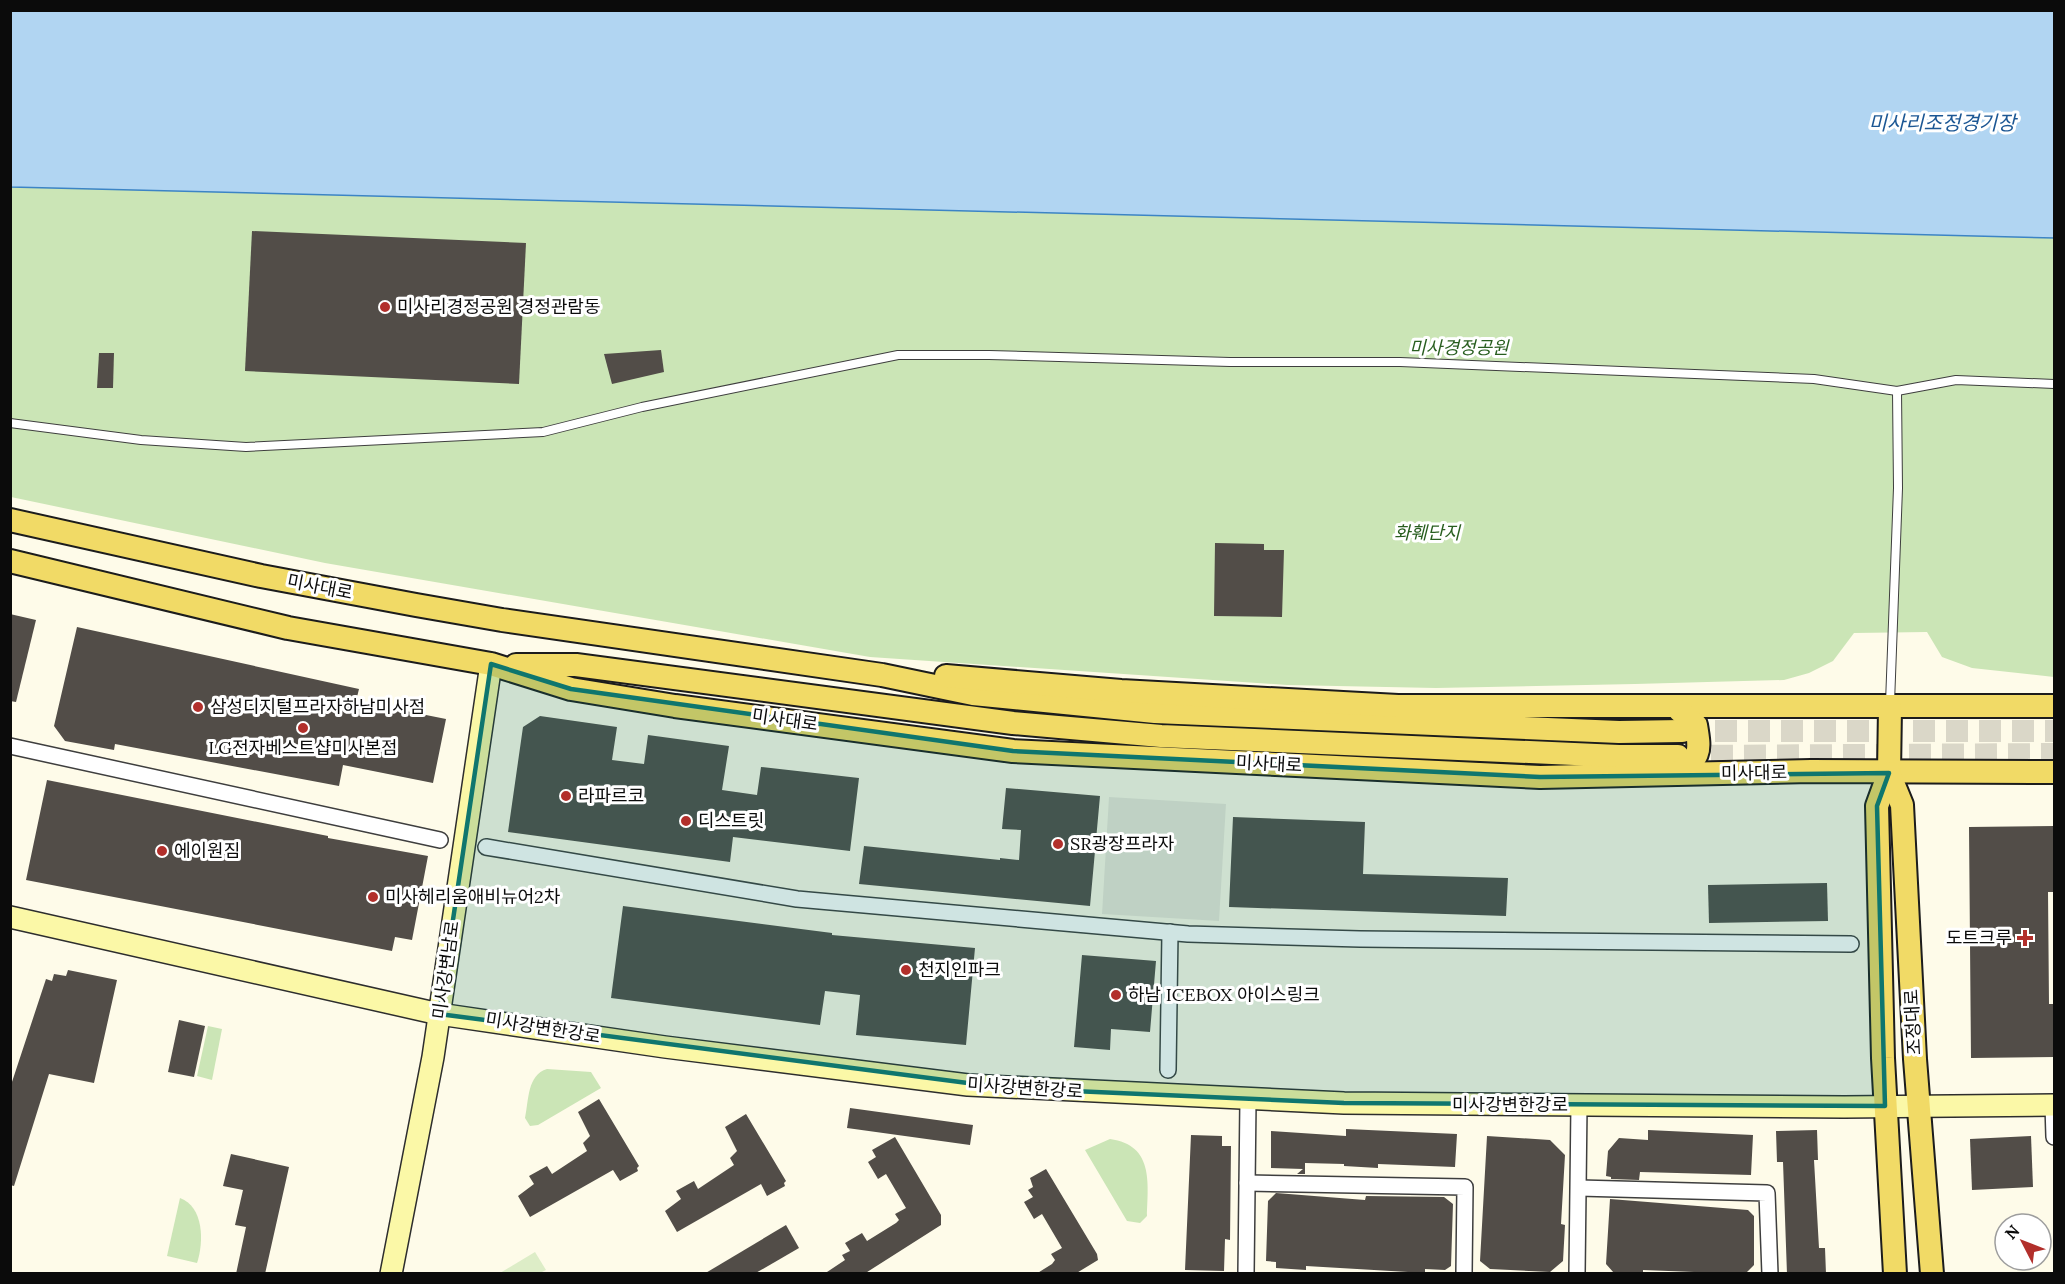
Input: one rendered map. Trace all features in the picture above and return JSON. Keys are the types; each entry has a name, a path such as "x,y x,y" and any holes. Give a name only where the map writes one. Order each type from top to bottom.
{"main road":[{"name":"미사대로","path":"10,520 261,576 502,620 882,675 973,694 1155,712 1619,732 1682,730"},
{"name":"미사대로","path":"10,561 288,628 491,664 571,689 675,706 1013,751 1540,777 1677,765 1889,773 2055,772"},
{"name":"미사대로","path":"882,675 937,675 1121,691 1398,706 1665,705 1890,708 2055,706"},
{"path":"1665,705 1686,714 1696,725 1700,749 1695,761 1677,765"},
{"name":"조정대로","path":"1890,708 1889,773 1877,806 1885,1106 1895,1274"},
{"name":"조정대로","path":"1889,773 1902,806 1918,1106 1932,1274"}],"street":[{"name":"미사강변남로","path":"391,1274 439,1014 491,664"},
{"path":"10,746 440,840"},
{"path":"486,847 797,899 1170,932 1360,939 1851,944"},
{"name":"미사강변한강로","path":"10,917 439,1014 665,1047 968,1085 1248,1100 1579,1105 2054,1105"},
{"path":"1168,1070 1170,932"},
{"path":"1246,1274 1248,1100"},
{"path":"1577,1274 1579,1105"},
{"path":"2054,1105 2055,1137"},
{"path":"1247,1183 1465,1187 1464,1274"},
{"path":"1579,1188 1767,1193 1770,1274"}],"lane":[{"path":"10,423 141,440 246,447 543,432 642,407 898,355 989,355 1230,362 1400,362 1814,379 1897,391 1956,381 2055,384"},
{"path":"1890,708 1898,488 1897,391"}],"highlighted area":[{"path":"491,664 571,689 1013,751 1540,777 1889,773 1877,806 1885,1106 1344,1103 1006,1088 439,1014"}],"green space":[{"name":"미사경정공원","path":"11,11 2054,11 2054,677 1972,668 1942,657 1927,632 1854,633 1833,661 1809,673 1784,680 1635,684 1436,688 1287,685 870,657 325,563 11,497"},
{"path":"208,1026 222,1029 212,1080 197,1076"},
{"path":"547,1069 591,1072 601,1088 538,1125 530,1126 525,1118 532,1082 540,1072"},
{"path":"1110,1139 1134,1149 1141,1157 1145,1167 1148,1191 1147,1216 1140,1223 1127,1221 1085,1150"},
{"path":"180,1198 194,1209 198,1217 201,1245 197,1263 167,1256"},
{"path":"535,1252 546,1270 540,1273 500,1273"}],"shaded area":[{"path":"1109,797 1226,804 1219,921 1102,914"}],"water":[{"name":"미사리조정경기장","path":"11,10 2054,11 2054,238 11,187"}],"building":[{"name":"미사리경정공원 경정관람동","path":"252,231 526,243 519,384 245,371"},
{"path":"661,350 664,372 612,384 604,354"},
{"path":"99,353 114,353 113,388 97,388"},
{"path":"1215,543 1264,544 1264,550 1284,550 1282,617 1214,616"},
{"path":"10,614 36,620 16,702 10,701"},
{"path":"77,627 359,689 356,701 446,719 433,783 343,765 339,786 115,744 114,750 65,741 54,726"},
{"path":"540,716 617,727 612,760 644,764 648,735 729,746 722,790 757,795 761,767 859,778 850,851 733,837 730,862 508,832 523,727"},
{"path":"47,780 328,836 328,838 428,856 412,940 395,937 392,951 26,880"},
{"name":"SR광장프라자","path":"1006,788 1100,796 1090,906 859,884 864,846 1019,860 1021,830 1002,829"},
{"path":"1233,817 1365,822 1363,874 1508,878 1506,916 1229,907"},
{"path":"2055,826 2055,892 2048,892 2049,1004 2055,1004 2055,1057 1971,1058 1969,827"},
{"path":"1827,883 1828,921 1709,923 1708,885"},
{"path":"623,906 832,933 832,935 975,948 966,1045 856,1035 860,995 825,991 820,1025 611,998"},
{"name":"하남 ICEBOX 아이스링크","path":"1082,955 1156,961 1150,1032 1111,1029 1110,1050 1074,1047"},
{"path":"68,970 117,980 94,1083 49,1074 14,1186 10,1185 10,1088 46,979 52,981 54,974 66,976"},
{"path":"179,1020 205,1026 194,1077 168,1072"},
{"path":"599,1099 639,1166 638,1171 620,1181 613,1170 530,1217 518,1196 534,1184 529,1176 547,1166 552,1174 587,1151 583,1143 590,1136 578,1112"},
{"path":"850,1108 973,1125 970,1145 847,1128"},
{"path":"746,1114 786,1181 785,1186 767,1196 761,1184 677,1232 665,1211 681,1199 676,1191 694,1181 698,1189 734,1165 730,1158 737,1151 725,1127"},
{"path":"1346,1129 1457,1134 1455,1167 1378,1164 1378,1168 1305,1163 1305,1174 1297,1174 1303,1169 1271,1168 1271,1131 1346,1136"},
{"path":"1648,1130 1753,1135 1751,1175 1640,1172 1639,1180 1611,1179 1606,1176 1608,1151 1619,1138 1648,1140"},
{"path":"1817,1130 1818,1160 1814,1160 1819,1248 1825,1248 1826,1274 1787,1274 1783,1162 1777,1162 1776,1131"},
{"path":"1191,1135 1222,1136 1222,1146 1231,1146 1230,1240 1225,1239 1224,1271 1185,1270"},
{"path":"1487,1136 1550,1140 1565,1155 1561,1224 1565,1225 1563,1261 1550,1272 1490,1269 1480,1261"},
{"path":"2031,1136 2033,1187 1972,1190 1970,1139"},
{"path":"895,1137 941,1215 941,1225 864,1274 824,1274 845,1260 842,1255 850,1251 845,1243 862,1233 867,1241 896,1223 899,1220 895,1214 906,1208 886,1174 878,1179 868,1162 876,1157 872,1150"},
{"path":"231,1154 289,1167 265,1274 236,1274 246,1227 235,1225 243,1190 223,1186"},
{"path":"1046,1169 1097,1254 1098,1260 1075,1274 1036,1274 1052,1264 1055,1260 1051,1254 1062,1248 1042,1214 1034,1219 1024,1202 1033,1197 1028,1190 1033,1187 1030,1178"},
{"path":"1276,1193 1365,1200 1366,1196 1444,1197 1453,1204 1451,1266 1445,1270 1425,1269 1425,1273 1306,1266 1306,1270 1276,1268 1276,1262 1266,1261 1268,1201"},
{"path":"1610,1199 1748,1210 1754,1216 1754,1265 1745,1274 1643,1270 1643,1274 1614,1273 1606,1264"},
{"path":"786,1225 799,1248 754,1274 704,1274"}],"tunnel":[{"path":"1682,731 2054,731"},
{"path":"1678,756 2054,754"}],"place":[{"name":"미사리경정공원 경정관람동","path":"385,307"},
{"name":"삼성디지털프라자하남미사점","path":"198,707"},
{"name":"LG전자베스트샵미사본점","path":"303,728"},
{"name":"라파르코","path":"566,796"},
{"name":"디스트릿","path":"686,821"},
{"name":"SR광장프라자","path":"1058,844"},
{"name":"에이원짐","path":"162,851"},
{"name":"미사헤리움애비뉴어2차","path":"373,897"},
{"name":"도트크루","path":"2025,938"},
{"name":"천지인파크","path":"906,970"},
{"name":"하남 ICEBOX 아이스링크","path":"1116,995"}],"park label":[{"name":"화훼단지","path":"1427,533"}]}
